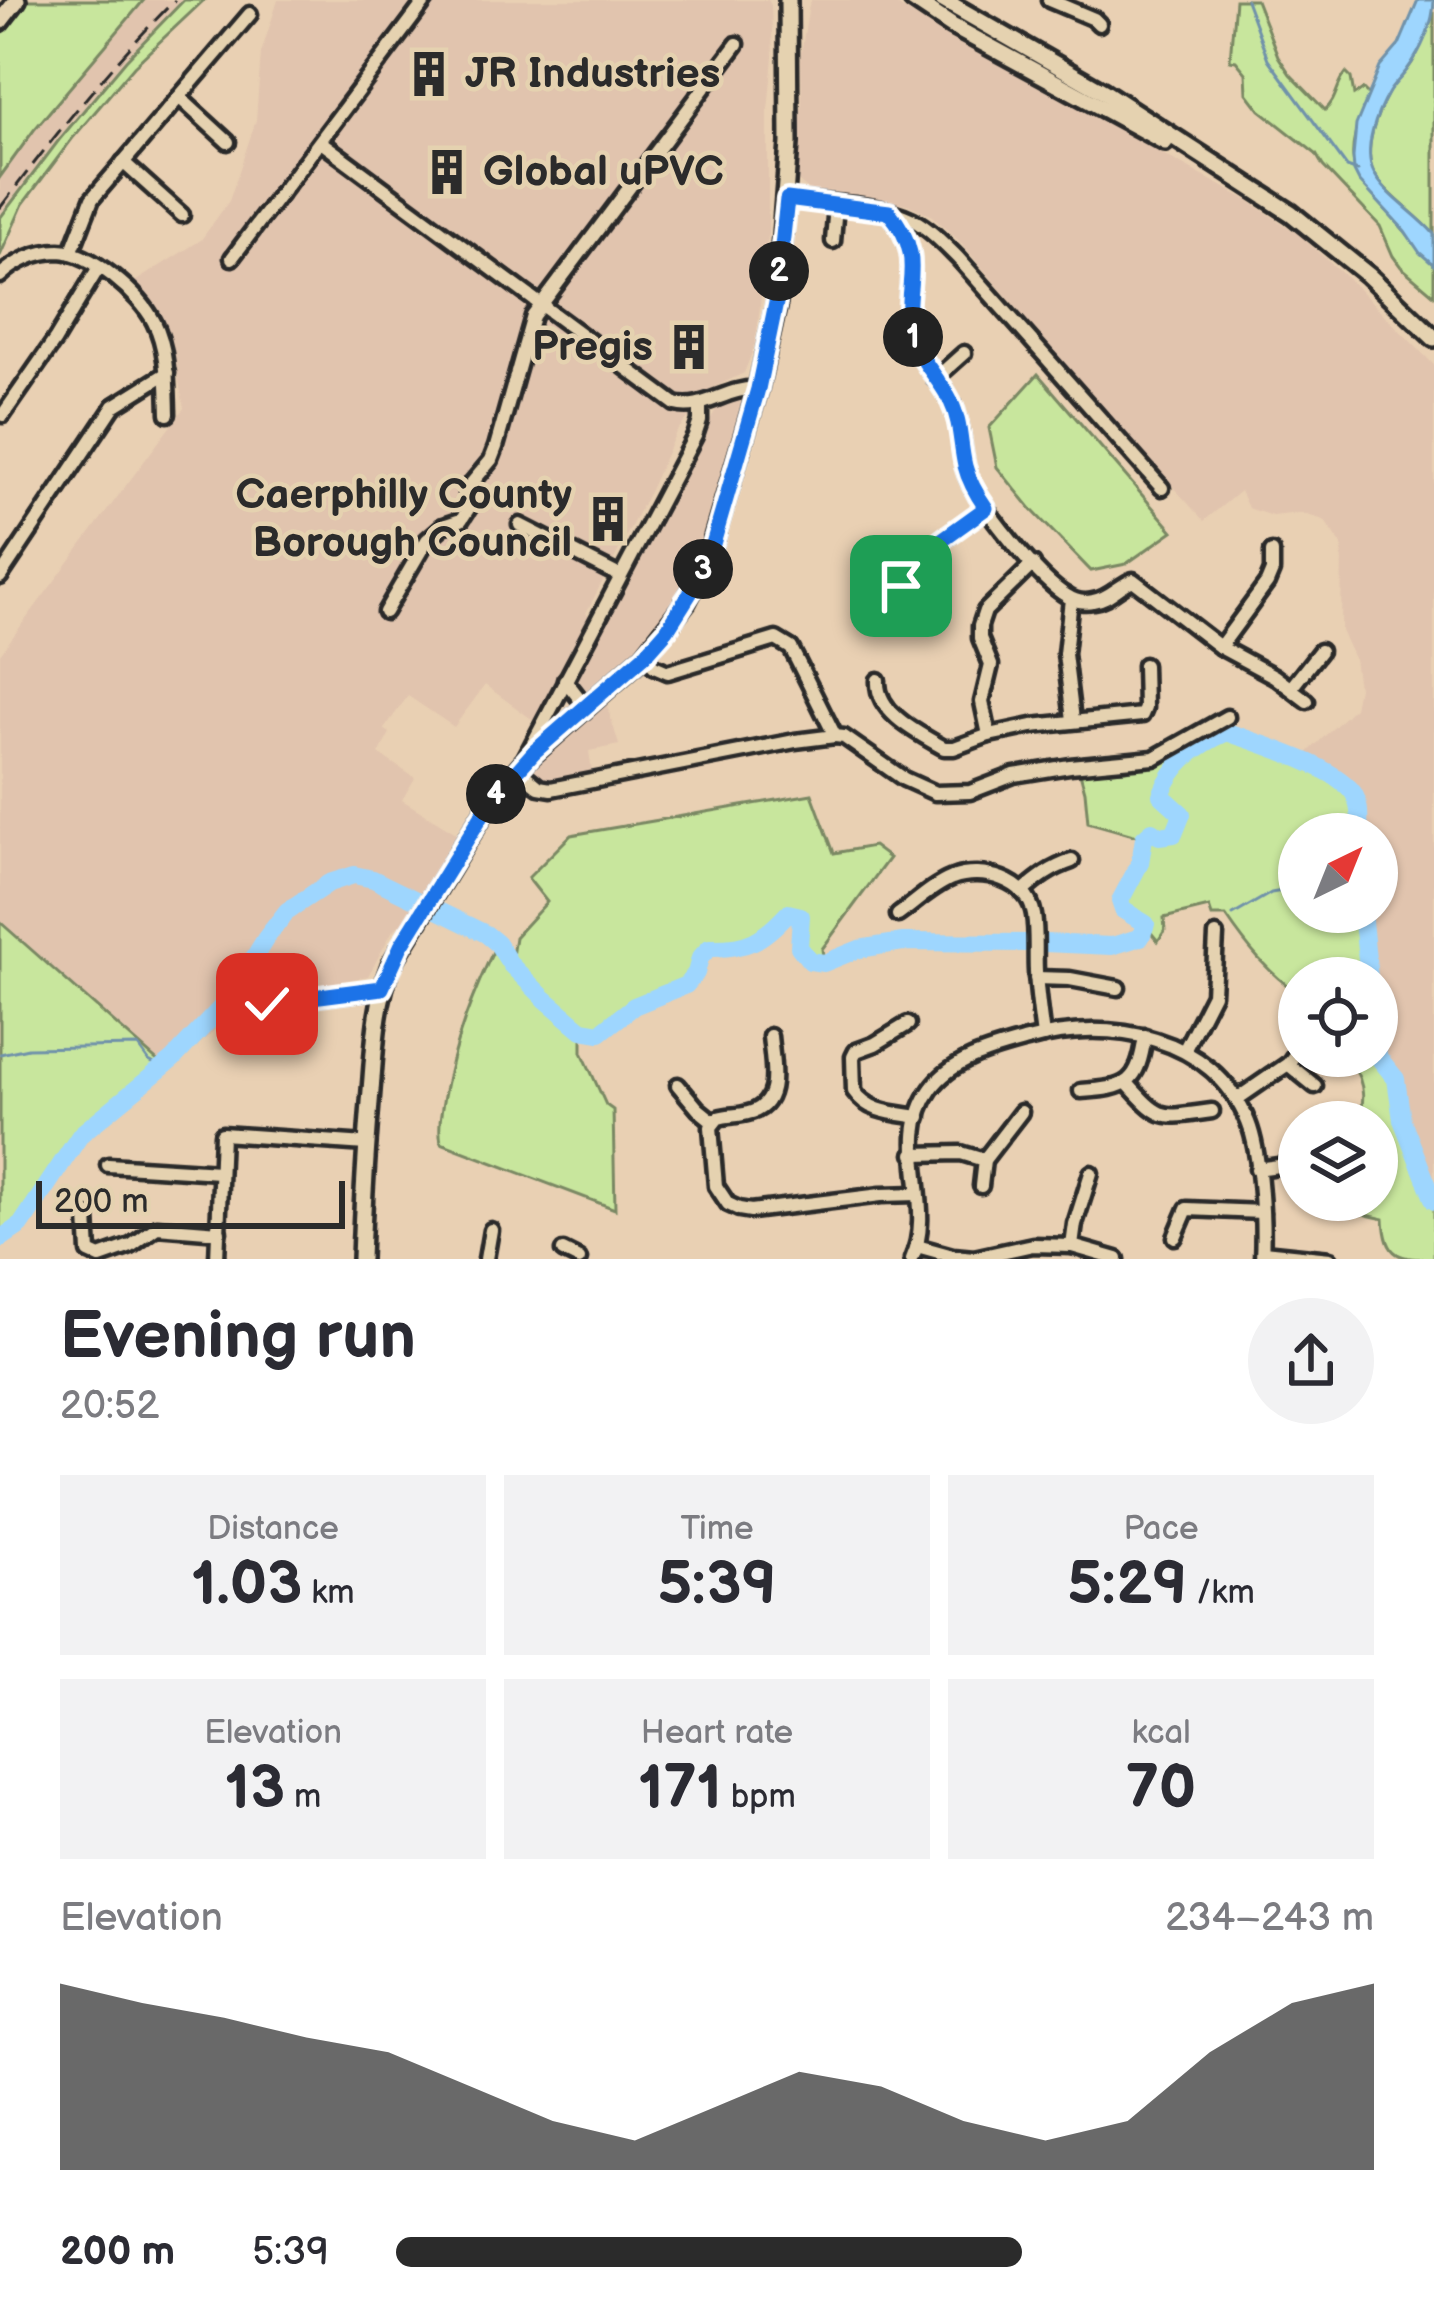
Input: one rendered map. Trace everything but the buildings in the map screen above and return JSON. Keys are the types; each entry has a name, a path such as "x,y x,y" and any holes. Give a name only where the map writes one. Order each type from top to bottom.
{"main road":[{"path":"0,22 17,0"},
{"path":"361,1259 366,1144 382,988 391,965 471,831 520,766 644,656 686,602 707,561 758,389 776,303 787,199 788,0"},
{"path":"790,19 799,0"},
{"path":"913,0 952,26 1226,173"},
{"path":"944,0 1092,85 1319,234 1434,338"}],"street":[{"path":"232,258 426,0"},
{"path":"1049,0 1099,24"},
{"path":"71,253 92,199 250,14"},
{"path":"385,612 427,540 443,526 461,520 472,503 466,490 490,460 528,329 737,44"},
{"path":"179,98 228,142"},
{"path":"321,142 675,404 687,407 745,388 758,389"},
{"path":"123,162 182,215"},
{"path":"787,199 889,212 931,232 1162,488"},
{"path":"833,241 836,205"},
{"path":"889,212 907,237 913,336 924,362 950,398 967,472 986,508 1033,564 1071,599 1090,602 1133,580 1220,647 1307,701"},
{"path":"0,276 14,264 44,253 71,253 122,284 155,325 166,373 168,414"},
{"path":"3,415 99,268"},
{"path":"935,379 964,353"},
{"path":"0,578 114,406 166,373"},
{"path":"700,404 695,436 520,766 539,787 835,736 935,793 970,792 1014,776 1154,758 1227,717"},
{"path":"907,599 901,586 904,567 986,508"},
{"path":"520,525 620,576"},
{"path":"1220,647 1267,583 1272,552"},
{"path":"989,735 982,702 991,665 980,626 985,610 1033,564"},
{"path":"1071,599 1065,654 1073,720"},
{"path":"644,656 668,672 776,639 791,648 835,736"},
{"path":"1291,688 1320,651"},
{"path":"878,680 883,706 944,748 954,748 989,735 1073,720 1142,715 1144,664"},
{"path":"566,680 586,707"},
{"path":"1022,892 1040,876 1072,861"},
{"path":"898,915 953,878 974,874 1009,881 1030,902 1035,917 1042,1036"},
{"path":"1184,1051 1213,994 1216,935"},
{"path":"1100,985 1104,969"},
{"path":"1036,978 1118,988"},
{"path":"289,1000 382,988"},
{"path":"908,1024 856,1052 854,1091 868,1106 919,1117"},
{"path":"1117,1259 1072,1246 1033,1245 974,1258 914,1253 921,1226 914,1129 929,1091 960,1064 1042,1036 1091,1030 1145,1036 1184,1051 1210,1068 1237,1099 1250,1126 1262,1211 1262,1256 1330,1259"},
{"path":"770,1036 774,1086 766,1103 751,1113 724,1115 710,1132 716,1186 728,1204 751,1211 918,1194"},
{"path":"1081,1091 1127,1083 1142,1060 1145,1036"},
{"path":"1237,1099 1278,1071"},
{"path":"1304,1077 1315,1086"},
{"path":"1127,1083 1158,1114 1211,1111"},
{"path":"678,1085 714,1122"},
{"path":"981,1186 984,1160 1021,1112"},
{"path":"217,1259 222,1134 366,1144"},
{"path":"913,1154 939,1152 984,1160"},
{"path":"107,1165 219,1172"},
{"path":"1257,1169 1278,1166"},
{"path":"1072,1246 1091,1173"},
{"path":"1174,1237 1186,1209 1262,1211"},
{"path":"87,1217 89,1252 100,1257 131,1246 157,1227 219,1232"},
{"path":"486,1259 491,1230"},
{"path":"562,1251 580,1259"}],"shaded area":[{"path":"144,0 204,0 134,66 0,236 0,177"},
{"path":"278,0 768,0 773,57 768,233 756,342 744,373 715,387 676,432 586,613 593,619 537,723 485,685 454,727 408,696 384,729 390,733 379,754 415,778 402,800 461,836 414,915 393,930 368,976 304,989 276,969 170,1071 0,921 0,654 184,408 170,335 157,308 133,283 201,240 229,201 256,120 261,53"},
{"path":"812,0 889,0 953,40 1249,201 1297,233 1434,365 1434,1201 1402,1120 1394,1077 1398,1077 1398,957 1367,957 1364,933 1398,933 1398,813 1360,813 1354,791 1332,771 1300,760 1354,708 1358,688 1354,658 1341,631 1342,545 1324,520 1300,513 1272,516 1248,508 1240,491 1204,521 932,216 907,204 811,192 798,181 795,153 802,106 801,54"},
{"path":"743,395 747,400 705,543 680,596 637,654 594,691 584,691 574,681 582,656 720,402"},
{"path":"605,699 619,745 589,751 592,772 550,781 538,776 535,767"}],"green space":[{"path":"24,0 144,0 0,177 0,30"},
{"path":"184,0 204,0 134,66 72,139 23,204 0,256 0,218 126,60"},
{"path":"1235,0 1256,0 1278,56 1325,110 1346,73 1354,95 1363,89 1369,95 1354,141 1356,170 1434,265 1434,295 1401,267 1380,226 1316,154 1260,110 1247,93 1246,73 1230,60"},
{"path":"1434,12 1434,234 1380,182 1370,154 1372,132 1384,101 1416,57"},
{"path":"1038,374 1173,531 1126,564 1091,571 997,467 989,428"},
{"path":"1227,732 1317,767 1347,786 1359,813 1278,813 1278,933 1364,933 1367,957 1278,957 1278,978 1226,916 1212,916 1209,907 1164,918 1165,930 1158,941 1138,917 1123,910 1120,901 1140,863 1144,838 1088,822 1080,773 1125,770"},
{"path":"812,794 834,853 873,846 889,858 822,949 824,963 810,961 799,947 800,917 788,913 753,941 709,948 686,985 634,1006 600,1033 582,1031 582,1052 606,1105 613,1110 615,1209 441,1143 448,1076 480,980 497,943 511,963 515,937 547,902 528,878 571,835"},
{"path":"0,922 163,1066 81,1134 21,1225 0,1239"},
{"path":"1358,1077 1396,1079 1402,1120 1434,1201 1434,1259 1403,1257 1388,1242 1384,1221 1398,1221 1398,1101 1362,1101"}],"water":[{"path":"1418,0 1434,0 1429,27 1422,46 1384,100 1372,131 1370,153 1380,182 1434,234 1434,265 1359,181 1353,157 1356,125 1380,67 1399,45"}],"waterway":[{"path":"1246,0 1268,59 1347,167 1358,171"},
{"path":"1044,943 1112,946 1141,937 1146,924 1123,910 1120,901 1140,863 1144,838 1152,831 1159,836 1174,834 1182,814 1161,795 1187,757 1227,732 1334,776 1355,796 1358,813"},
{"path":"0,1239 21,1225 81,1134 173,1059 228,1000 287,911 329,883 354,875 373,879 486,934 545,999 582,1030 600,1033 634,1006 686,985 709,948 753,941 788,913 801,916 799,947 810,961 824,963 859,949 903,942 1027,943"},
{"path":"1233,915 1278,892"},
{"path":"1364,933 1367,957"},
{"path":"0,1054 28,1048 138,1046 149,1061 162,1068"},
{"path":"1394,1077 1402,1120 1434,1201"}],"railway":[{"path":"0,208 84,101 175,0"}],"place":[{"name":"JR Industries","path":"429,74"},
{"name":"Global uPVC","path":"447,172"},
{"name":"Pregis","path":"689,347"},
{"name":"Caerphilly County Borough Council","path":"608,519"}],"route":[{"path":"267,1004 279,1010 289,1000 382,988 401,946 492,799 534,752 644,656 686,602 713,544 758,389 776,303 787,199 889,212 907,237 913,336 924,362 950,398 967,472 986,508 904,567 901,586"}]}
